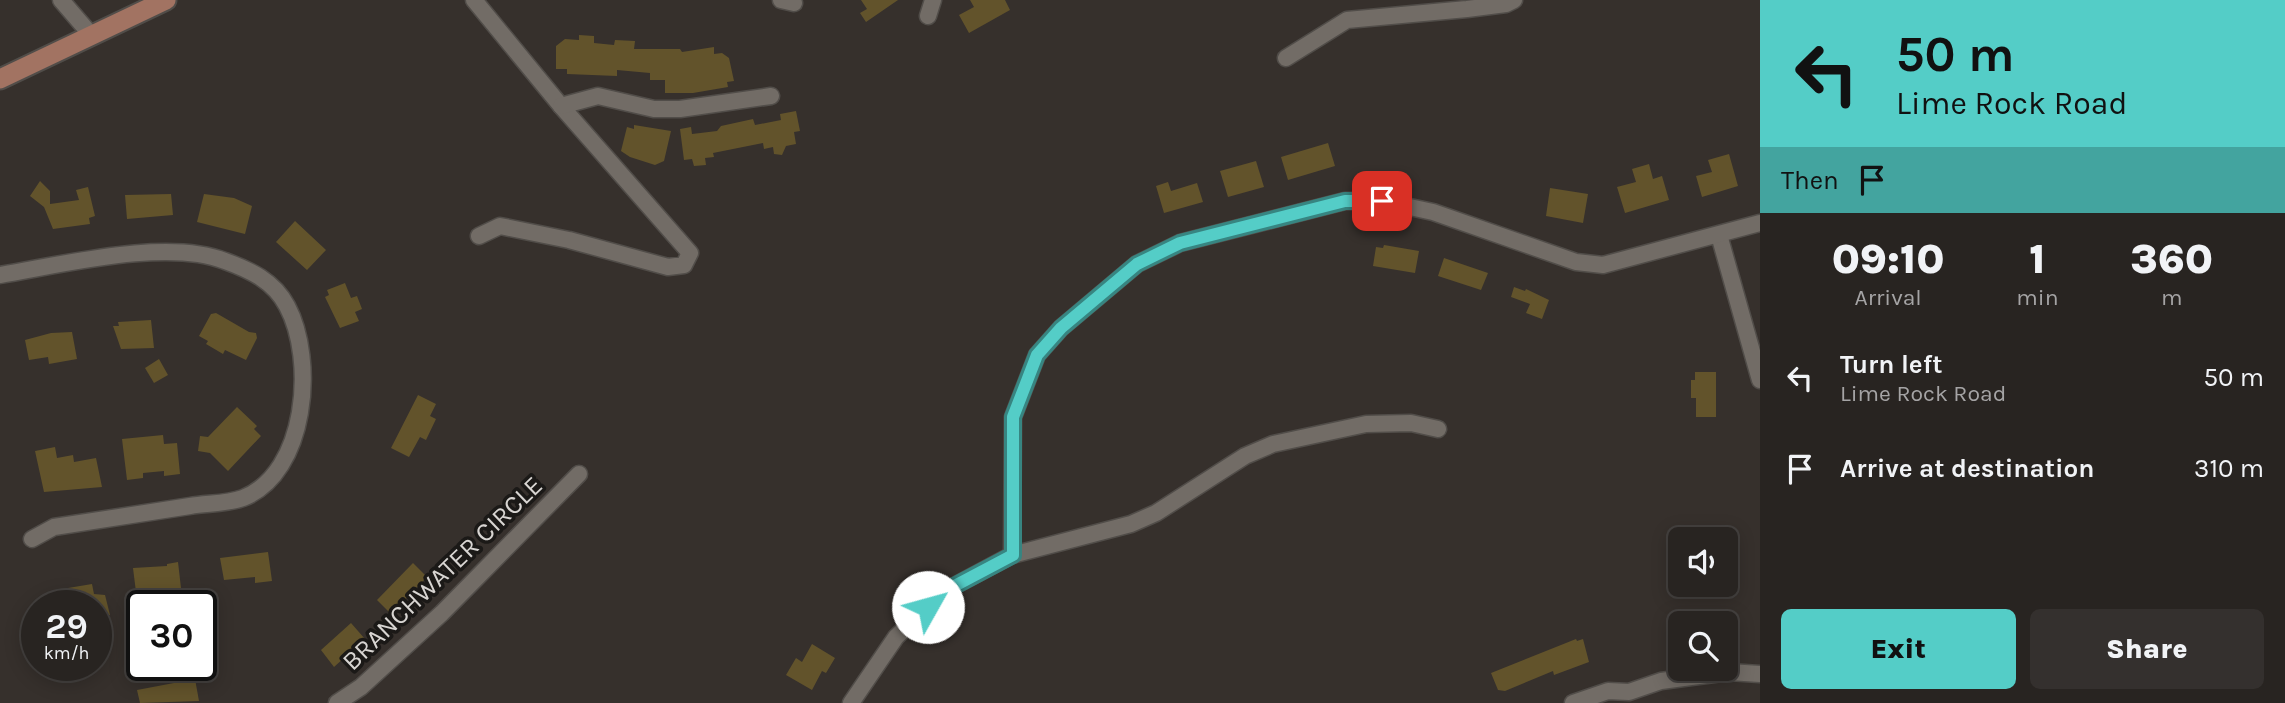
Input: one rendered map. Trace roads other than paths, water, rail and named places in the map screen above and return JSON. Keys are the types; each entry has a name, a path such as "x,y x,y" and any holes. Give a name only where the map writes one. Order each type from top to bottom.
{"main road":[{"path":"0,79 163,1"}],"street":[{"path":"61,0 92,36"},
{"path":"474,0 561,106 690,253 684,265 668,267 569,240 500,226 479,236"},
{"path":"928,16 933,0"},
{"path":"1286,58 1347,20 1467,9 1506,4 1514,0"},
{"path":"561,106 598,96 654,109 680,109 771,96"},
{"path":"1013,555 1013,417 1037,355 1061,328 1137,264 1180,243 1345,201 1382,201 1433,212 1576,262 1603,265 1760,223"},
{"path":"1719,235 1760,380"},
{"path":"0,275 118,256 186,252 222,259 258,275 273,286 287,306 296,328 303,377 295,439 283,465 270,482 242,498 54,527 32,539"},
{"path":"851,703 896,637 943,592 1013,555 1132,524 1156,513 1245,456 1273,444 1366,424 1411,423 1438,429"},
{"name":"BRANCHWATER CIRCLE","path":"337,703 361,687 442,613 579,474"},
{"path":"1573,703 1608,691 1629,692 1661,681 1729,672 1760,674"}]}
